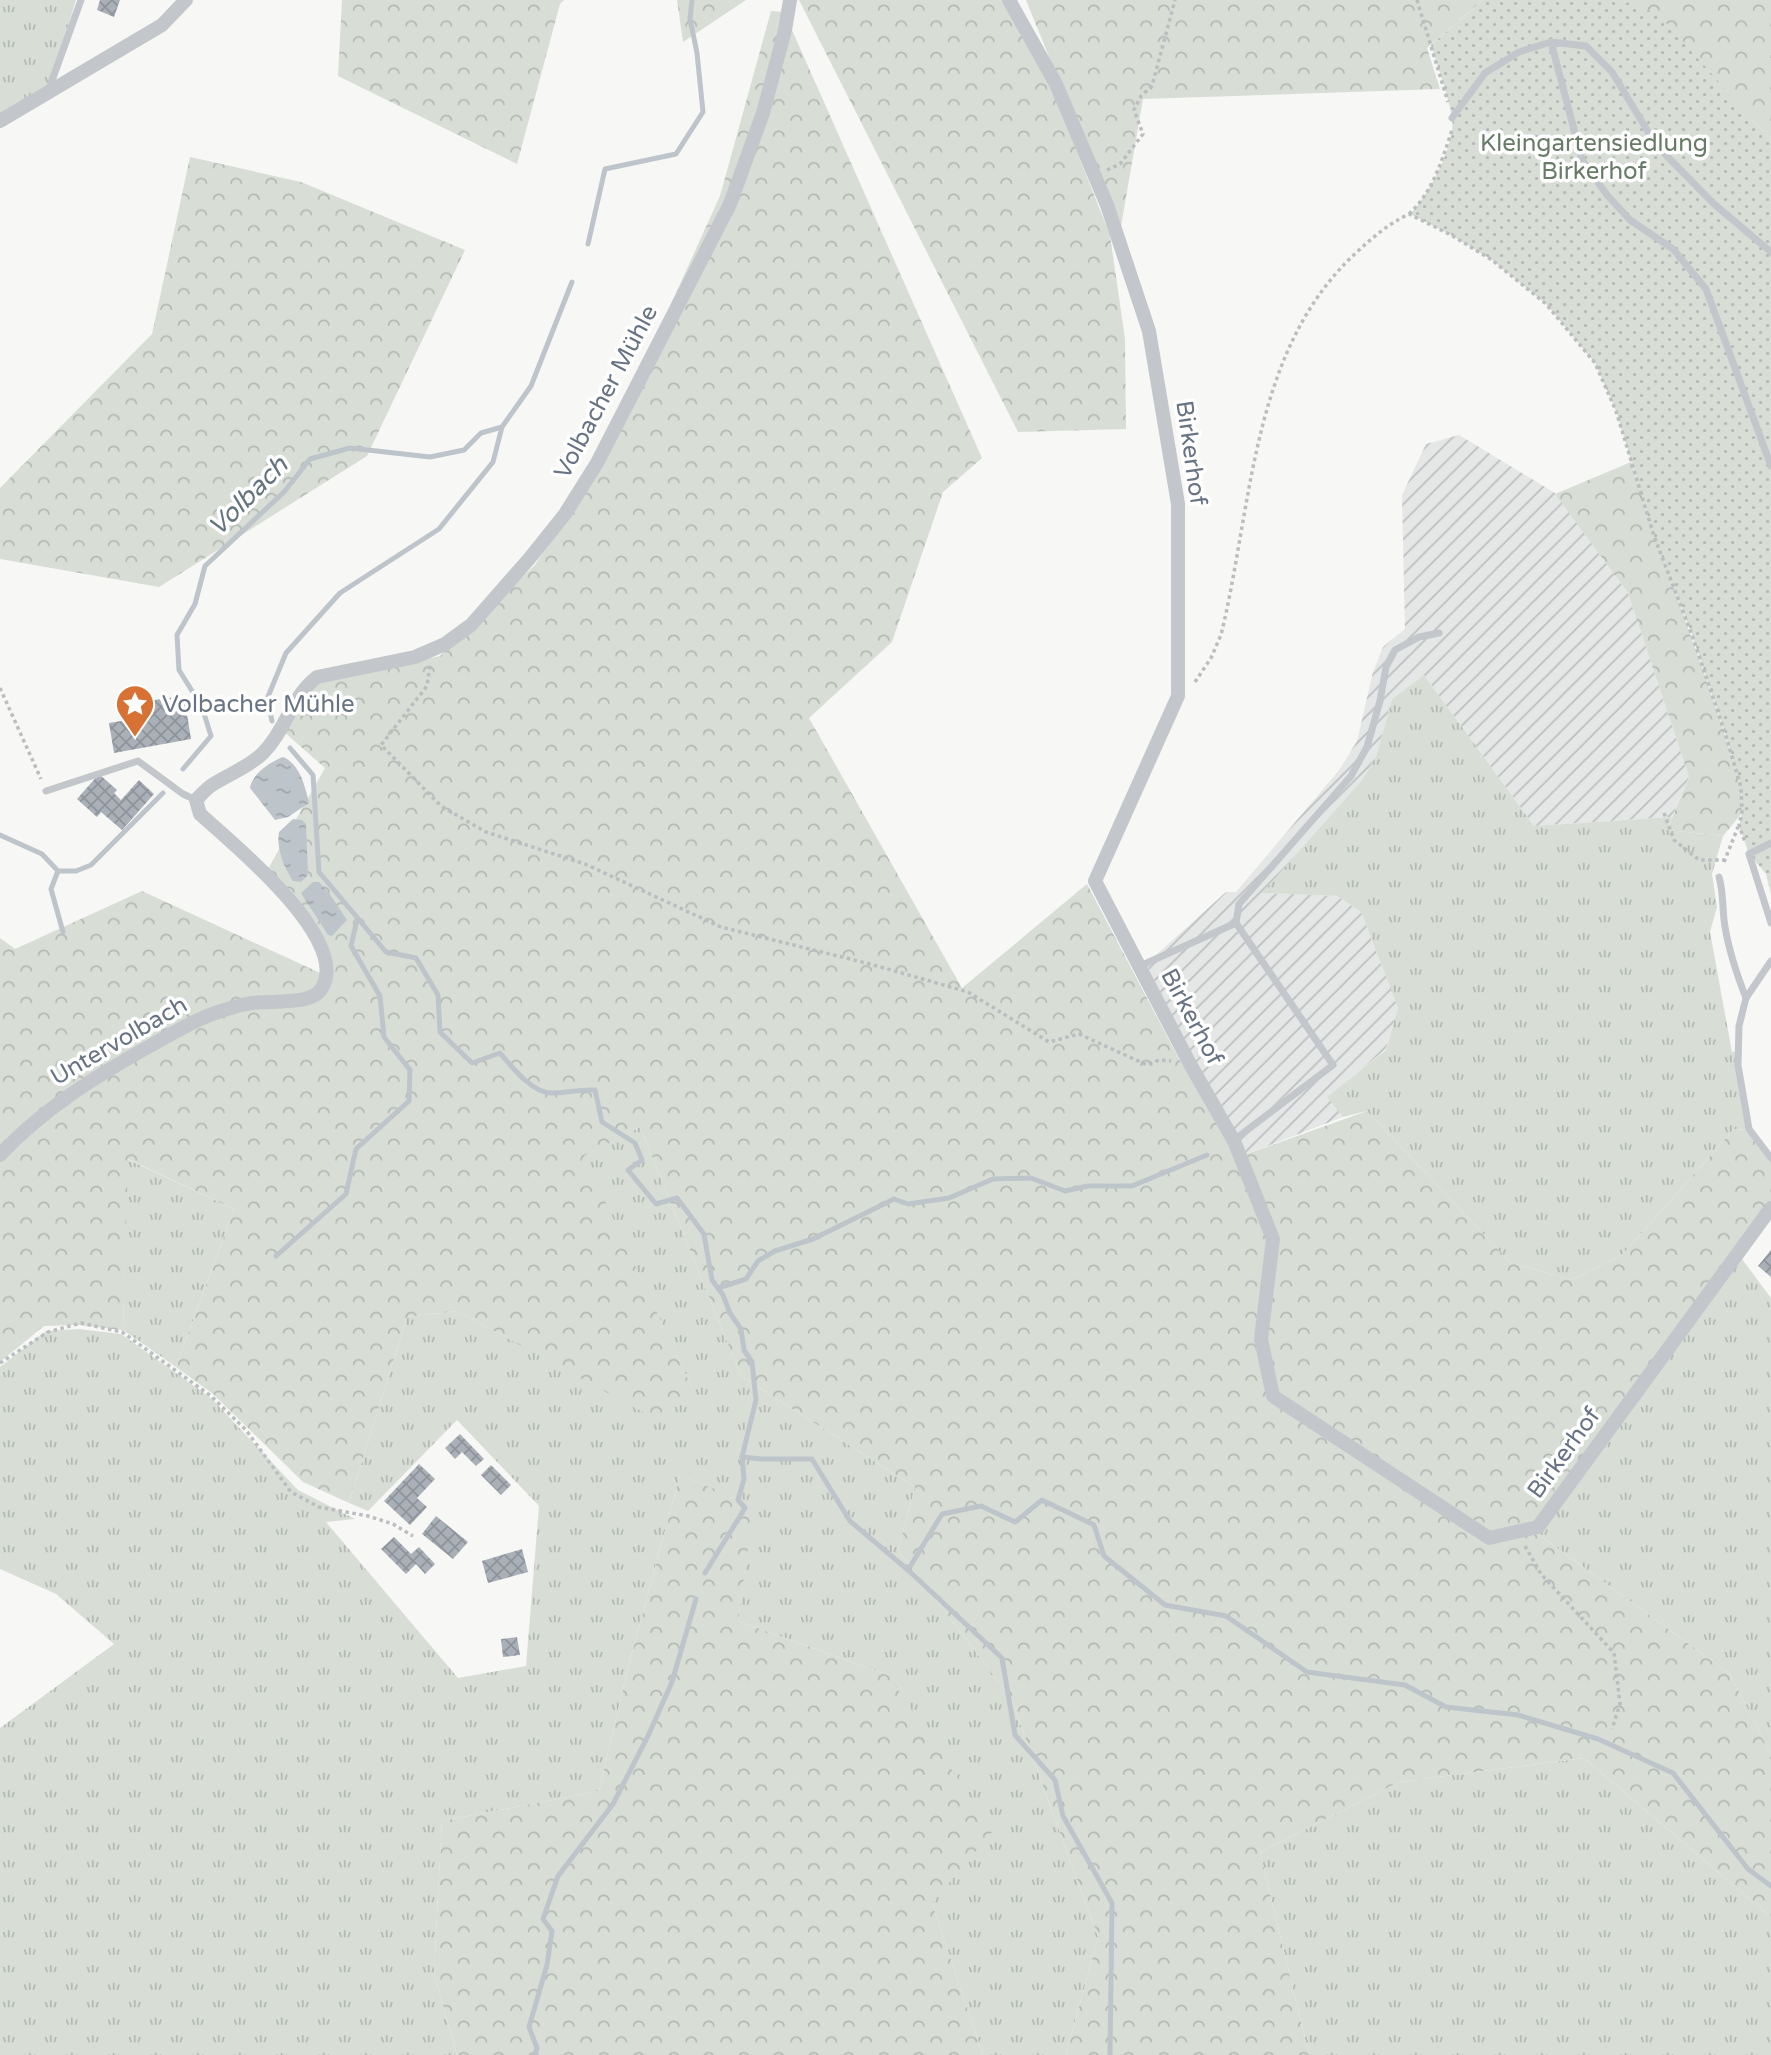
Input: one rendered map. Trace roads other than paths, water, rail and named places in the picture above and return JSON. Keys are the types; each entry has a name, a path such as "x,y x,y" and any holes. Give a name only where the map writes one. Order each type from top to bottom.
{"street":[{"path":"0,121 162,25 186,0"},
{"name":"Volbacher Mühle","path":"197,800 210,786 262,755 275,739 305,686 317,677 433,651 471,625 565,514 597,463 730,204 763,113 790,0"},
{"name":"Birkerhof","path":"1009,0 1056,84 1107,205 1149,331 1178,504 1178,696 1095,880 1190,1064 1234,1141 1273,1239 1261,1339 1273,1396 1489,1538 1538,1527 1771,1208"},
{"name":"Untervolbach","path":"0,1154 47,1110 122,1061 200,1018 250,1003 307,999 323,988 327,978 324,956 313,930 266,874 200,814 197,800"}],"lane":[{"path":"48,93 81,0"},
{"path":"1452,118 1485,73 1519,51 1551,42 1586,46 1612,72 1656,145 1714,204 1771,252"},
{"path":"1551,42 1582,160 1630,220 1673,249 1706,289 1771,466"},
{"path":"1234,1141 1333,1065 1236,923 1239,904 1351,776 1367,747 1386,667 1395,650 1419,637 1439,633"},
{"path":"46,791 138,761 183,794 197,800"},
{"path":"1771,843 1749,854 1771,923"},
{"path":"1719,877 1725,927 1746,998"},
{"path":"1139,966 1236,923"},
{"path":"1771,961 1746,998 1739,1026 1738,1065 1749,1129 1771,1158"}],"water":[{"path":"283,757 298,770 309,803 288,817 275,820 250,788 262,769"},
{"path":"293,819 302,820 306,824 308,875 301,882 293,881 290,876 281,857 279,844 279,832"},
{"path":"313,882 319,882 329,893 347,920 332,936 328,935 301,893"}],"waterway":[{"name":"Volbach","path":"588,244 605,169 676,154 703,112 697,53 690,19 692,0"},
{"name":"Volbach","path":"183,769 211,736 202,707 179,670 177,635 195,604 205,566 284,492 310,459 350,448 430,457 464,450 481,433 502,427 531,386 572,282"},
{"path":"272,721 267,699 286,653 340,593 439,529 493,462 502,427"},
{"path":"290,748 313,775 319,872 386,952 416,958 438,995 440,1032 472,1063 500,1053 523,1078 544,1092 595,1090 602,1122 635,1143 642,1160 628,1170 656,1204 677,1198 704,1234 712,1280 741,1329 744,1350 752,1362 756,1400 742,1457 812,1459 850,1521 908,1570 1002,1658 1015,1735 1055,1780 1063,1816 1112,1903 1110,2055"},
{"name":"Volbach","path":"0,835 42,854 58,871 76,871 91,865 163,793"},
{"path":"58,871 51,889 63,932"},
{"path":"276,1256 346,1194 356,1149 409,1101 410,1070 384,1037 380,996 351,946 357,920"},
{"path":"718,1288 746,1279 758,1261 775,1251 813,1239 894,1199 908,1204 949,1198 993,1179 1031,1178 1065,1191 1088,1186 1132,1186 1207,1155"},
{"path":"705,1573 745,1508 738,1500 744,1479 742,1457"},
{"path":"908,1570 942,1514 981,1506 1015,1522 1042,1500 1094,1525 1104,1556 1165,1605 1226,1616 1307,1672 1405,1685 1446,1707 1518,1715 1598,1739 1673,1773 1748,1869 1771,1886"},
{"path":"535,2055 537,2048 529,2027 547,1965 552,1931 543,1919 558,1876 613,1804 648,1736 672,1682 696,1599"}],"place":[{"name":"Volbacher Mühle","path":"135,738"}],"park label":[{"name":"Kleingartensiedlung Birkerhof","path":"1594,157"}]}
